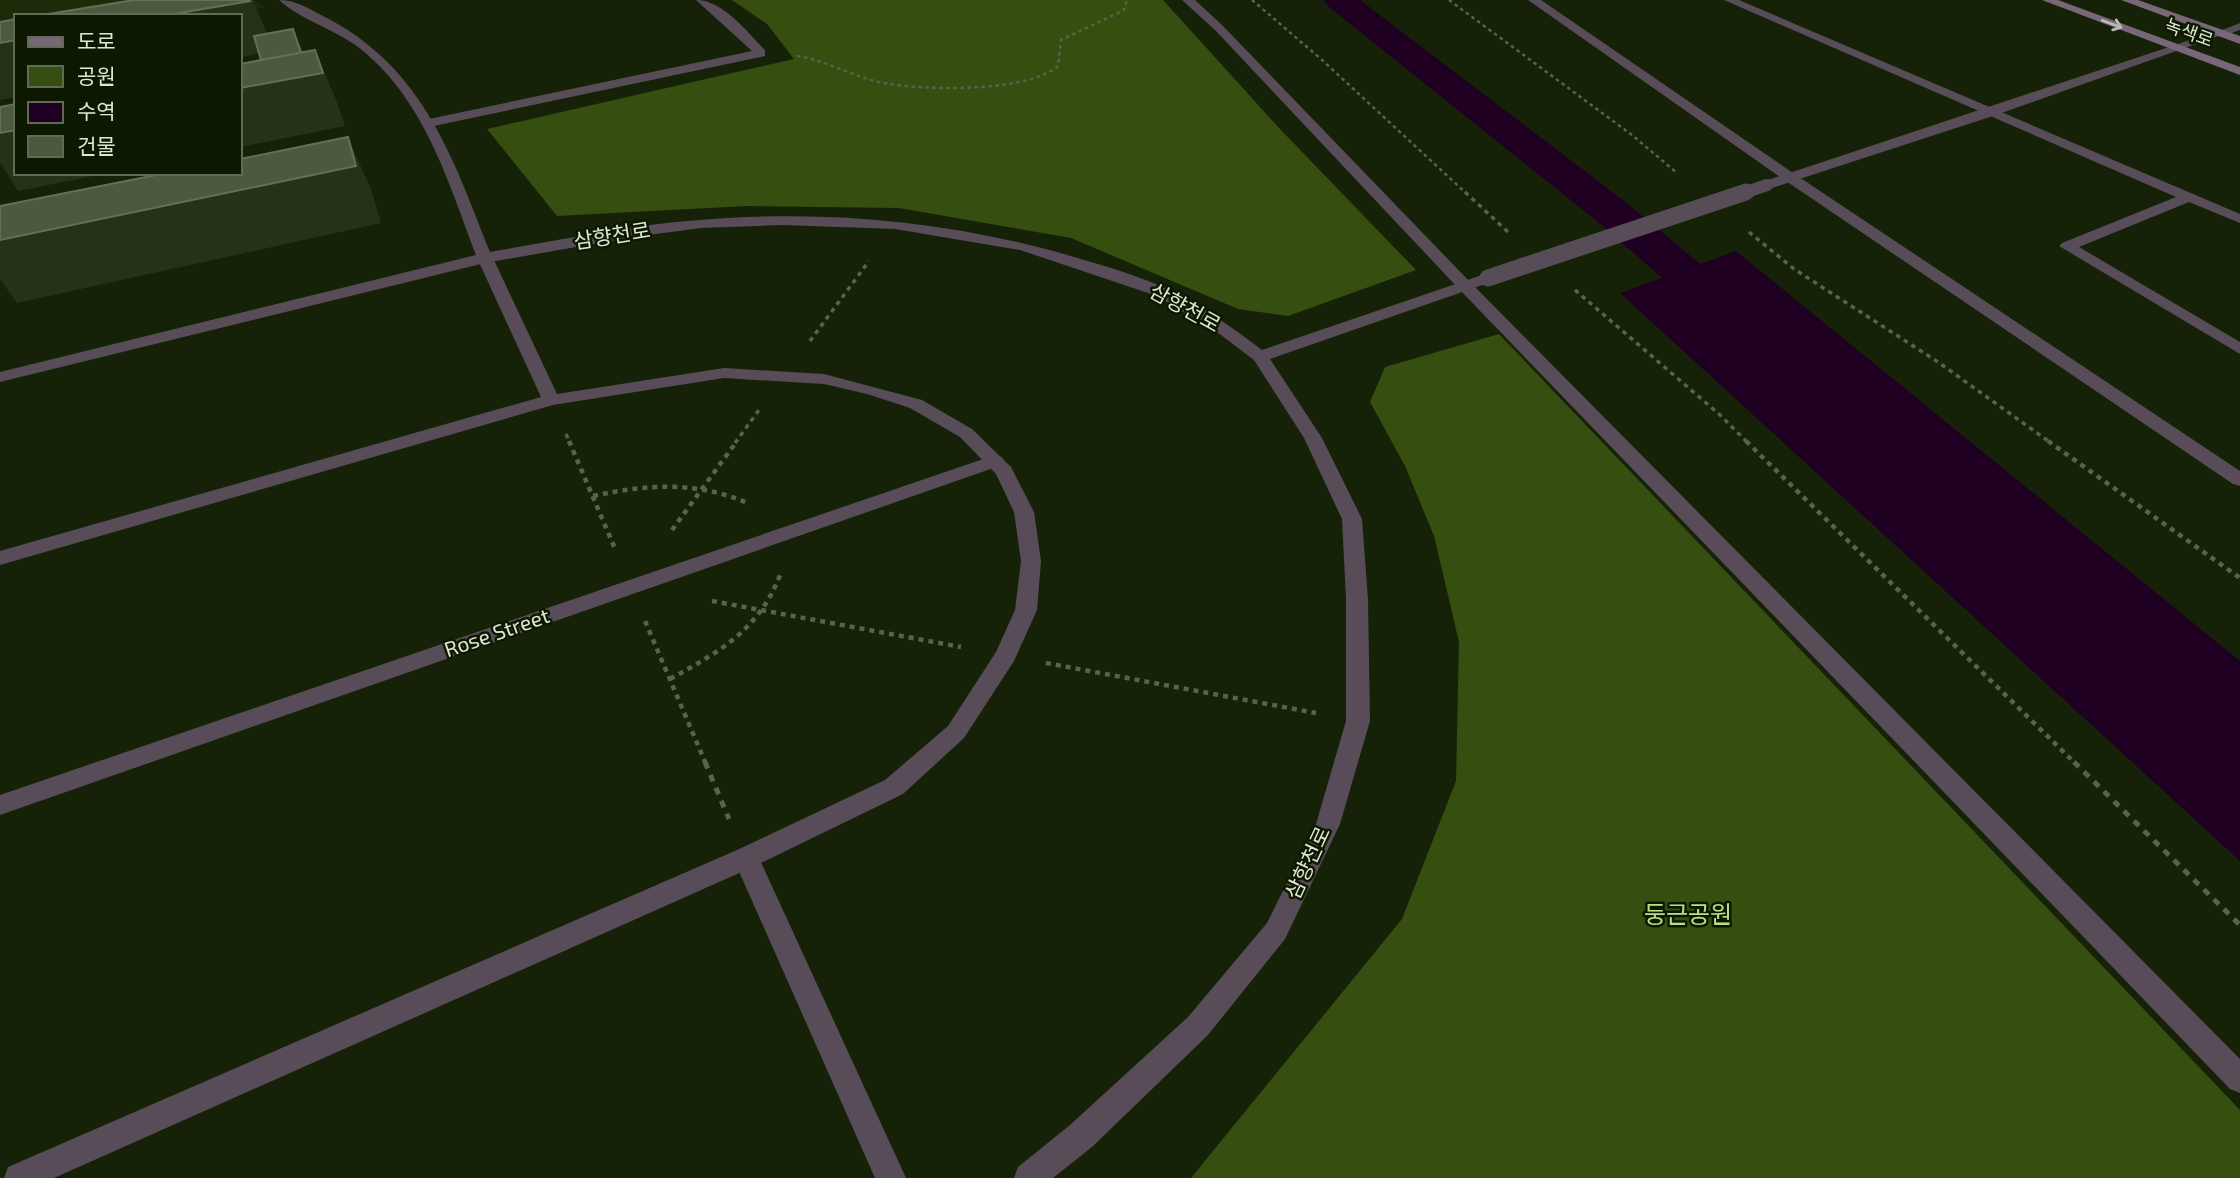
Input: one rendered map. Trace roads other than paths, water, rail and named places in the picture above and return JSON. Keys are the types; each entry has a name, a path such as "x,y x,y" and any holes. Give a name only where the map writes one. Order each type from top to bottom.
{"main road":[{"name":"녹색로","path":"2048,0 2240,71"},
{"name":"녹색로","path":"2127,0 2240,40"}],"street":[{"path":"285,0 336,26 366,47 413,95 429,123 485,258 551,400"},
{"path":"429,123 761,53 730,22 702,0"},
{"path":"1188,0 1219,28 1465,286 2240,1079"},
{"path":"1534,0 1788,176 2240,480"},
{"path":"1730,0 2240,219"},
{"path":"1260,357 1788,176 1992,112 2240,26"},
{"path":"2189,197 2067,246 2240,349"},
{"name":"삼향천로","path":"0,377 485,258 633,232 783,221 895,225 1023,246 1163,293 1227,331 1260,357 1313,438 1352,519 1357,599 1358,721 1328,824 1276,931 1198,1026 1081,1136 1029,1178"},
{"path":"0,558 551,400 724,373 824,379 872,390 916,404 966,433 1004,471 1024,512 1031,561 1026,610 1006,656 956,732 894,787 746,858 19,1178"},
{"name":"Rose Street","path":"0,805 995,461"},
{"path":"746,858 891,1178"}],"water":[{"path":"1736,251 2240,661 2240,861 1620,293"}],"waterway":[{"path":"1340,0 1608,209 1745,325"}],"park label":[{"name":"둥근공원","path":"1688,915"}]}
